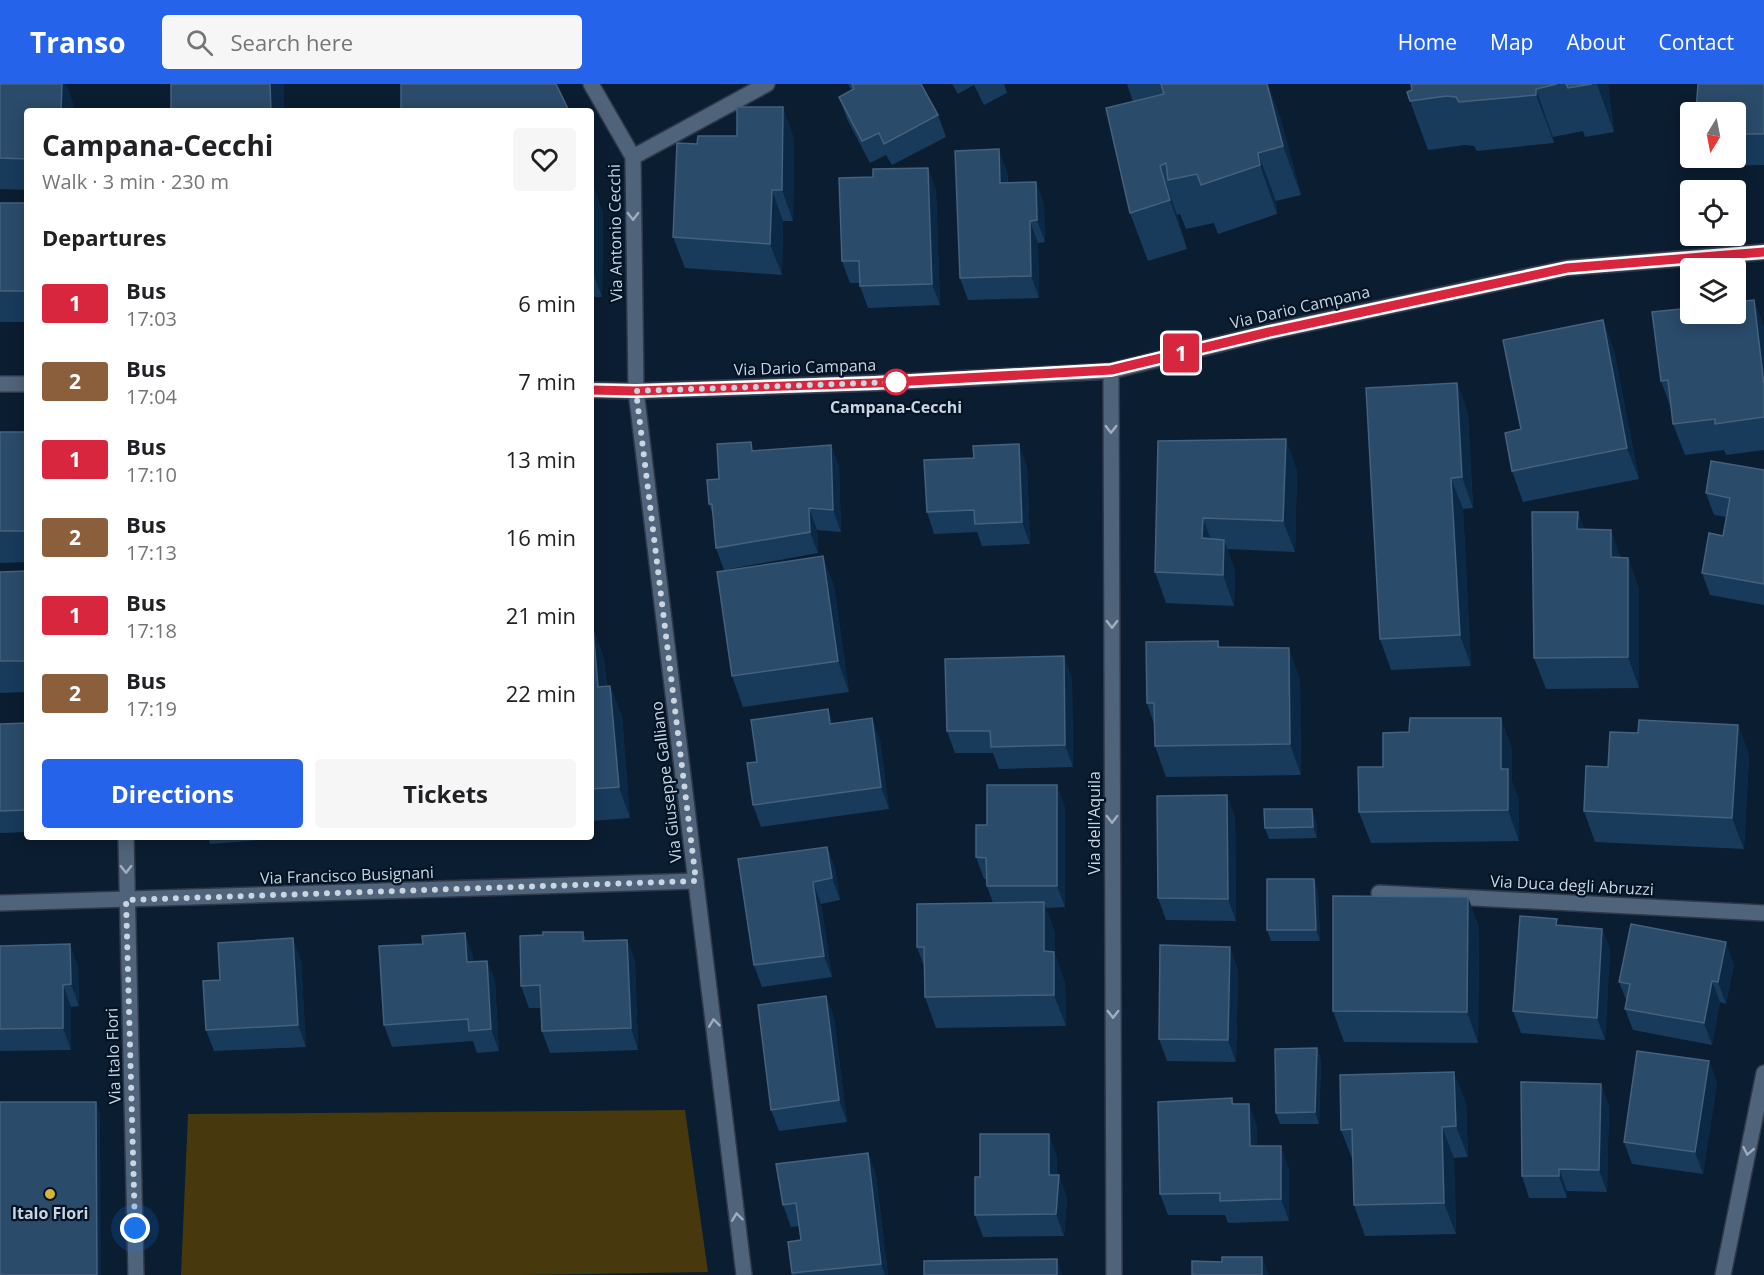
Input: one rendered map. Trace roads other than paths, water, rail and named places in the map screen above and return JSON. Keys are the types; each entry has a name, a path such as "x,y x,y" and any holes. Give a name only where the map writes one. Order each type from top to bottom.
{"street":[{"name":"Via Antonio Cecchi","path":"591,84 633,157 636,391"},
{"path":"633,157 767,84"},
{"name":"Via Dario Campana","path":"594,390 636,391 875,383 1111,370 1269,332 1567,268 1764,252"},
{"name":"Via dell'Aquila","path":"1111,370 1114,1275"},
{"path":"0,384 24,384"},
{"name":"Via Giuseppe Galliano","path":"636,391 744,1275"},
{"name":"Via Italo Flori","path":"126,840 136,1275"},
{"name":"Via Francisco Busignani","path":"0,903 696,881"},
{"name":"Via Duca degli Abruzzi","path":"1379,893 1764,913"},
{"path":"1723,1275 1764,1073"}],"place":[{"name":"Campana-Cecchi","path":"896,382"},
{"name":"Italo Flori","path":"50,1194"}]}
